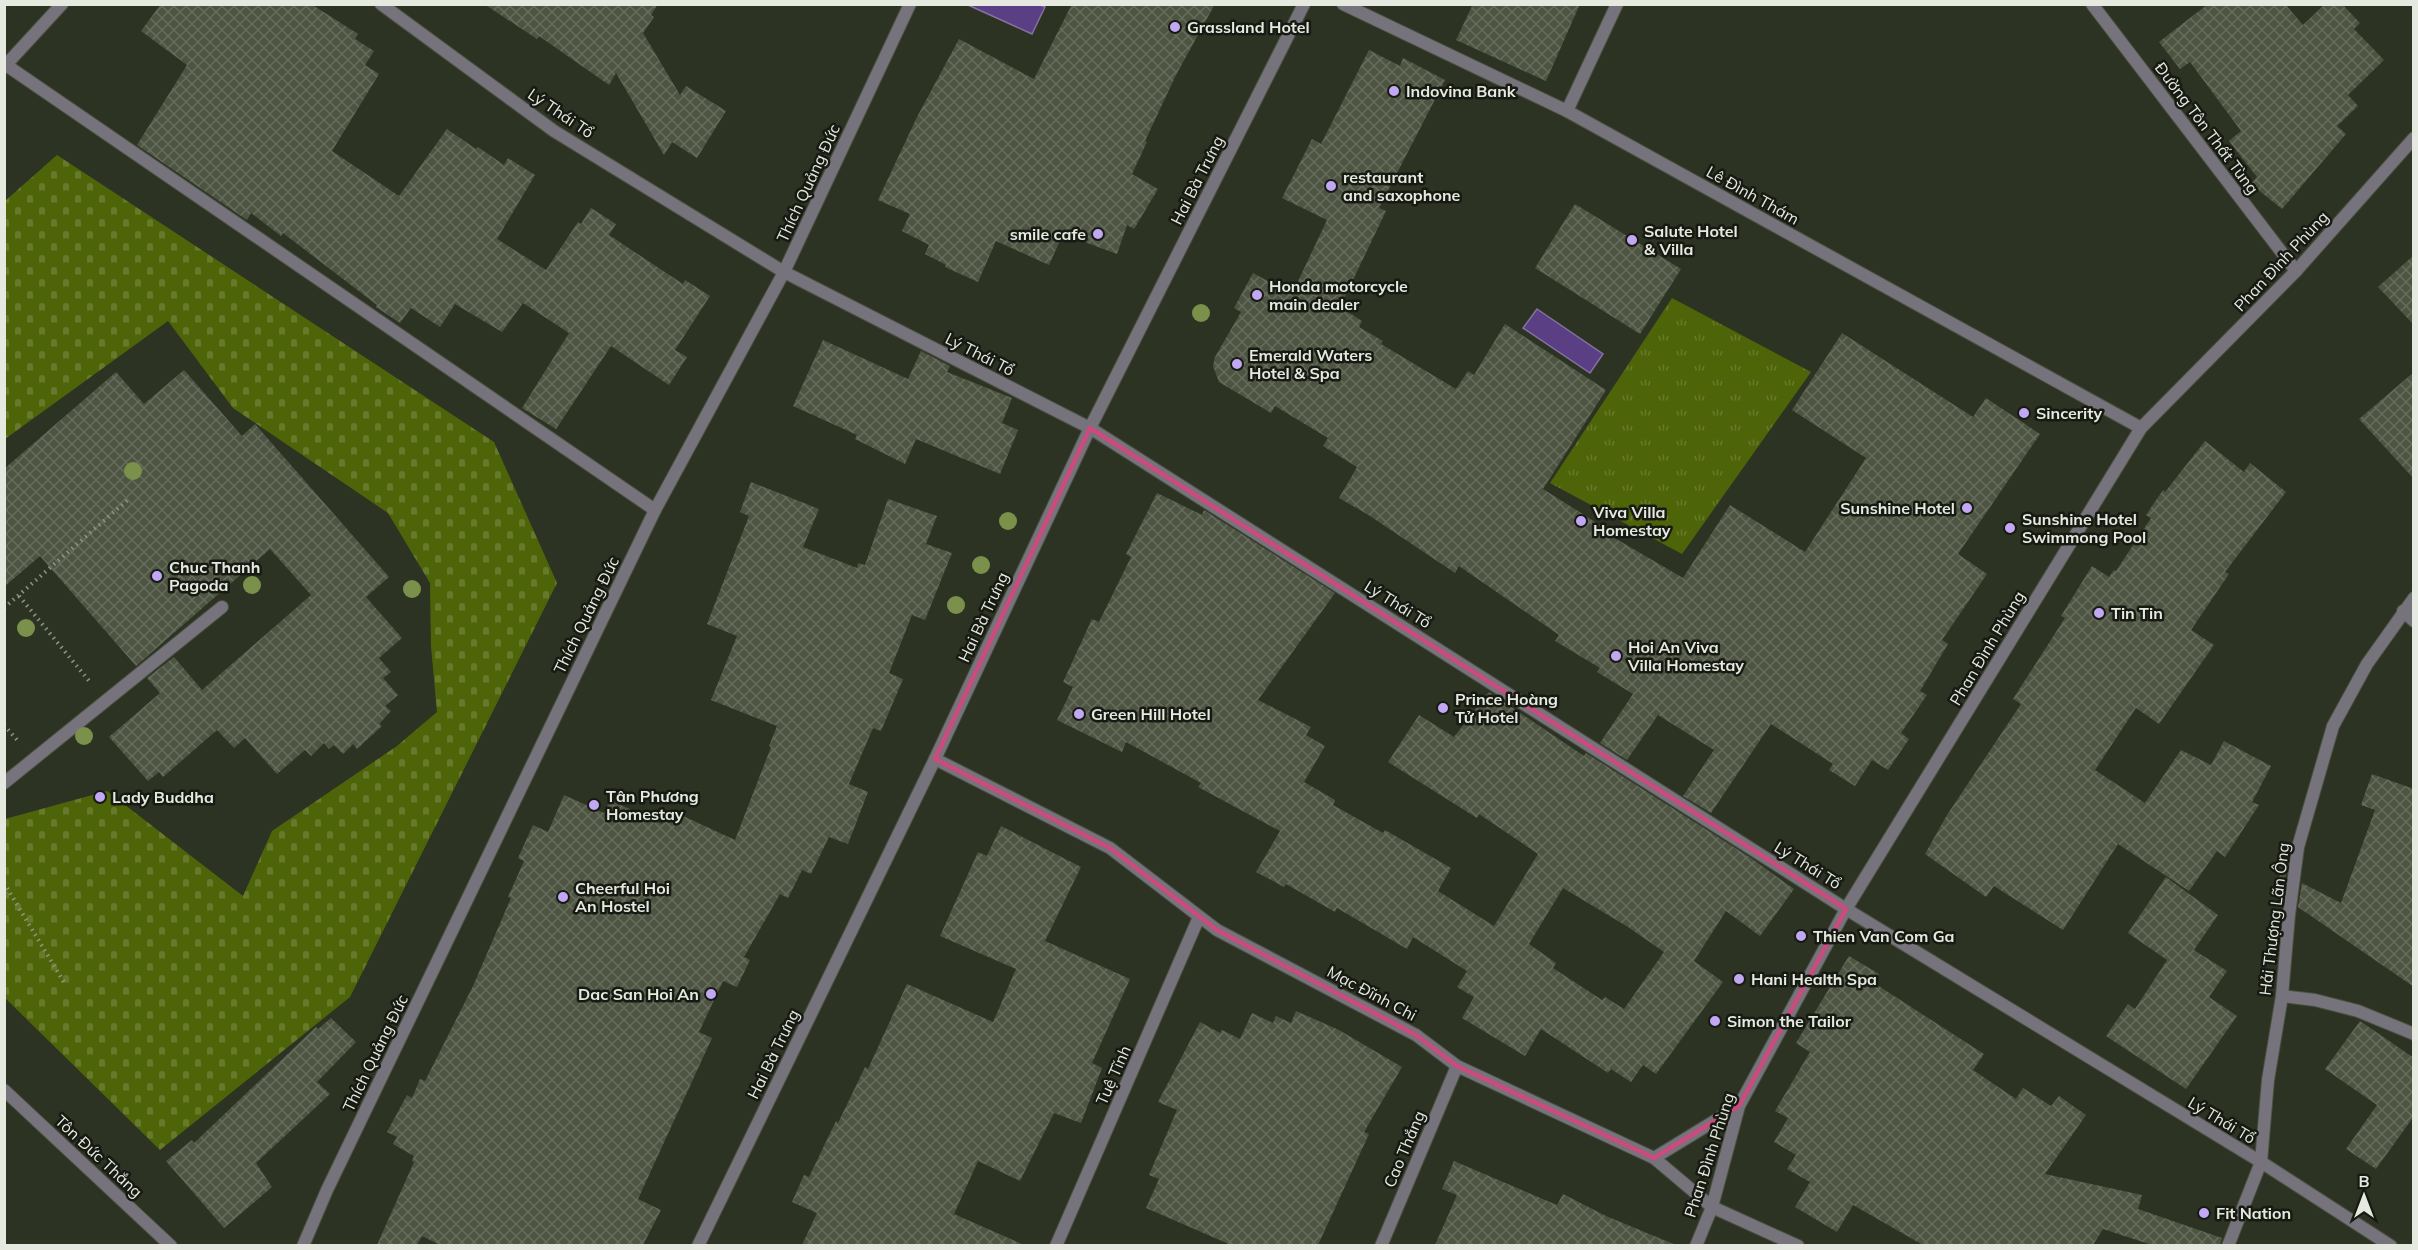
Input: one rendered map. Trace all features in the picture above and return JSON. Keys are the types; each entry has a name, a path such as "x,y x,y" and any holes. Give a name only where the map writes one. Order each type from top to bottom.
{"street":[{"path":"62,4 5,66 655,510"},
{"name":"Lý Thái Tổ","path":"381,4 554,130 784,272 1090,428 1846,909 2260,1162 2391,1245"},
{"name":"Thích Quảng Đức","path":"303,1245 327,1190 655,510 784,272 910,4"},
{"name":"Hai Bà Trưng","path":"698,1245 935,759 1090,428 1304,4"},
{"name":"Lê Đình Thám","path":"1343,4 1567,111 2141,428"},
{"path":"1567,111 1617,4"},
{"name":"Đường Tôn Thất Tùng","path":"2092,4 2296,271"},
{"name":"Phan Đình Phùng","path":"1696,1245 1712,1207 1739,1106 1846,909 2141,428 2296,271 2414,138"},
{"name":"Hải Thượng Lãn Ông","path":"2228,1245 2260,1162 2268,1080 2282,996 2298,847 2333,726 2367,664 2414,598"},
{"path":"4,783 222,607"},
{"path":"2403,611 2414,621"},
{"name":"Mạc Đĩnh Chi","path":"935,759 1110,848 1217,930 1416,1035 1457,1066 1654,1158 1712,1207 1798,1245"},
{"name":"Tuệ Tĩnh","path":"1056,1245 1199,917"},
{"path":"2282,996 2315,1000 2358,1011 2414,1034"},
{"name":"Cao Thắng","path":"1381,1245 1457,1066"},
{"name":"Tôn Đức Thắng","path":"4,1090 171,1245"},
{"path":"1654,1158 1739,1106"}],"path":[{"path":"4,608 130,498"},
{"path":"19,596 106,701"},
{"path":"4,883 65,984"}],"highlighted area":[{"path":"1090,428 1846,909 1739,1106 1654,1158 1457,1066 1416,1035 1217,930 1110,848 935,759"}],"green space":[{"path":"57,155 494,442 557,583 350,997 160,1150 5,998 5,819 107,791 243,896 272,831 397,746 437,712 431,646 430,583 388,513 233,408 168,321 5,439 5,201"},
{"path":"1672,298 1811,372 1682,554 1550,483"}],"shaded area":[{"path":"968,5 1040,5 1045,7 1032,34"},
{"path":"1537,309 1603,354 1590,373 1523,328"}],"building":[{"path":"161,4 311,4 358,34 355,39 374,51 365,65 379,74 332,151 399,196 447,129 504,165 508,158 535,175 497,239 546,270 578,222 581,224 591,208 616,224 609,235 683,284 685,280 710,296 675,350 687,357 669,385 611,346 556,429 522,408 569,333 523,303 502,332 455,304 440,327 411,308 400,323 376,307 377,305 283,233 281,236 251,213 247,220 137,145 187,65 141,31"},
{"path":"484,4 658,4 651,15 654,17 643,33 680,95 686,86 726,111 697,158 672,142 664,155 616,73 609,85 539,36 537,39"},
{"path":"1072,4 1215,4 1176,75 1132,174 1158,189 1134,229 1127,225 1117,254 1063,234 1049,265 996,241 978,282 945,267 946,265 925,254 929,245 902,231 910,214 878,200 917,117 959,39 1034,79"},
{"path":"1473,4 1580,4 1546,81 1456,40"},
{"path":"2208,4 2285,4 2303,25 2325,4 2342,4 2360,23 2354,29 2384,60 2348,95 2358,106 2337,126 2346,134 2282,209 2251,184 2257,177 2229,141 2241,131 2190,62 2180,69 2159,42"},
{"path":"1369,50 1400,66 1403,58 1445,80 1379,208 1386,211 1340,307 1362,321 1359,327 1383,341 1381,344 1456,389 1468,371 1474,375 1505,324 1606,390 1543,489 1608,530 1606,533 1683,578 1730,505 1805,552 1866,458 1792,410 1842,333 1973,417 1986,398 2040,434 1958,554 1987,574 1942,640 1948,644 1920,691 1927,695 1901,733 1909,739 1888,770 1872,760 1855,786 1829,770 1833,764 1771,724 1711,813 1683,796 1714,750 1658,715 1627,760 1600,743 1633,694 1597,672 1600,668 1555,641 1559,635 1459,566 1455,573 1339,498 1357,467 1323,446 1328,438 1275,406 1271,413 1219,382 1213,366 1215,357 1241,312 1234,308 1253,273 1292,294 1327,220 1282,198 1312,139 1321,144"},
{"path":"1575,204 1681,269 1640,334 1535,268"},
{"path":"2414,255 2414,325 2378,287"},
{"path":"823,340 908,379 921,351 950,366 947,372 1012,398 1002,423 1018,430 1000,474 916,439 905,464 855,439 857,435 793,406"},
{"name":"Chuc Thanh Pagoda","path":"184,370 242,436 255,424 389,577 366,597 402,638 379,658 391,672 383,678 398,695 385,706 391,711 379,724 382,726 357,749 353,744 343,754 334,745 329,749 324,743 311,756 305,750 277,774 245,738 234,748 217,730 163,777 159,772 148,781 109,737 160,693 147,678 174,657 202,690 311,595 270,549 136,666 40,556 4,587 4,469 116,372 144,404"},
{"path":"2414,372 2414,479 2359,419"},
{"path":"2205,441 2244,472 2250,463 2286,492 2225,572 2229,574 2191,630 2214,645 2159,724 2136,708 2095,770 2145,803 2181,750 2211,765 2224,741 2271,766 2252,802 2259,805 2225,857 2217,851 2189,891 2118,844 2063,930 1994,886 1986,897 1925,854 1947,815 2021,704 2013,699 2065,618 2061,616 2092,566 2109,577 2114,570 2116,571 2151,518 2146,515 2163,490 2165,492"},
{"path":"751,482 819,509 803,547 857,568 858,563 865,565 888,499 937,516 926,544 952,553 925,620 912,615 889,673 903,679 881,731 873,728 849,784 868,792 848,844 829,837 811,874 802,870 788,898 780,894 744,957 750,960 737,987 723,981 699,1032 712,1038 638,1199 661,1210 643,1245 440,1245 422,1236 417,1245 377,1245 414,1162 412,1161 414,1156 393,1144 397,1137 387,1132 407,1095 412,1098 420,1079 425,1081 473,986 511,898 508,897 524,861 518,858 533,825 548,832 564,795 604,813 610,800 662,824 668,809 735,840 777,726 711,700 737,636 707,624 749,516 740,512"},
{"path":"1157,493 1202,515 1204,510 1335,593 1258,700 1311,727 1306,735 1325,746 1304,782 1335,800 1333,805 1383,833 1385,830 1451,868 1438,891 1494,926 1538,854 1479,814 1477,818 1388,762 1419,715 1454,737 1489,692 1584,756 1586,753 1751,858 1794,889 1760,936 1726,911 1694,961 1723,982 1656,1074 1643,1065 1631,1082 1611,1069 1608,1073 1541,1029 1525,1056 1462,1018 1474,997 1457,987 1467,971 1413,937 1407,949 1337,908 1335,912 1286,884 1284,887 1256,872 1280,831 1198,787 1201,783 1126,742 1122,752 1057,720 1073,687 1063,682 1092,619 1099,622 1131,557 1126,554","holes":["1563,888 1628,927 1664,952 1624,1009 1605,997 1602,1000 1553,968 1556,963 1529,944"]},
{"path":"2372,774 2414,789 2414,987 2298,907 2302,883 2341,903 2375,810 2361,805"},
{"path":"1001,826 1081,867 1045,941 1130,979 1092,1063 1102,1068 1081,1123 1054,1113 1020,1181 978,1161 954,1214 1024,1245 802,1245 817,1213 792,1202 804,1175 809,1177 865,1067 868,1069 907,984 993,1022 1016,969 940,936 978,852 987,856"},
{"path":"2282,872 2286,874 2283,897 2272,889"},
{"path":"2166,877 2218,915 2194,950 2227,971 2209,997 2237,1016 2186,1089 2106,1036 2128,1004 2135,1009 2167,960 2128,933"},
{"path":"1849,956 1879,974 1874,983 1984,1054 1973,1070 2016,1099 2023,1088 2051,1106 2059,1096 2086,1115 2045,1174 2142,1195 2138,1209 2222,1238 2220,1245 2152,1245 2103,1229 2093,1245 1923,1245 1853,1205 1837,1232 1795,1207 1810,1182 1787,1169 1796,1155 1774,1142 1788,1118 1775,1111 1810,1052 1796,1043"},
{"path":"1296,1011 1339,1030 1402,1067 1364,1132 1369,1134 1318,1245 1231,1245 1146,1208 1159,1179 1149,1175 1177,1110 1158,1102 1200,1022 1220,1033 1222,1030 1240,1039 1252,1013 1273,1023 1276,1016 1291,1023"},
{"path":"331,1018 356,1042 317,1082 330,1094 256,1163 272,1187 224,1228 166,1161 192,1140 194,1143 316,1027 318,1029"},
{"path":"2360,1021 2414,1058 2414,1116 2376,1169 2346,1149 2377,1105 2325,1069"},
{"path":"1454,1161 1557,1205 1563,1194 1606,1216 1676,1245 1435,1245 1457,1195 1442,1189"}],"place":[{"name":"Grassland Hotel","path":"1175,27"},
{"name":"Indovina Bank","path":"1394,91"},
{"name":"restaurant and saxophone","path":"1331,186"},
{"name":"smile cafe","path":"1098,234"},
{"name":"Salute Hotel & Villa","path":"1632,240"},
{"name":"Honda motorcycle main dealer","path":"1257,295"},
{"name":"Emerald Waters Hotel & Spa","path":"1237,364"},
{"name":"Sincerity","path":"2024,413"},
{"name":"Sunshine Hotel","path":"1967,508"},
{"name":"Viva Villa Homestay","path":"1581,521"},
{"name":"Sunshine Hotel Swimmong Pool","path":"2010,528"},
{"name":"Chuc Thanh Pagoda","path":"157,576"},
{"name":"Tin Tin","path":"2099,613"},
{"name":"Hoi An Viva Villa Homestay","path":"1616,656"},
{"name":"Prince Hoàng Tử Hotel","path":"1443,708"},
{"name":"Green Hill Hotel","path":"1079,714"},
{"name":"Lady Buddha","path":"100,797"},
{"name":"Tân Phương Homestay","path":"594,805"},
{"name":"Cheerful Hoi An Hostel","path":"563,897"},
{"name":"Thien Van Com Ga","path":"1801,936"},
{"name":"Hani Health Spa","path":"1739,979"},
{"name":"Dac San Hoi An","path":"711,994"},
{"name":"Simon the Tailor","path":"1715,1021"},
{"name":"Fit Nation","path":"2204,1213"}]}
